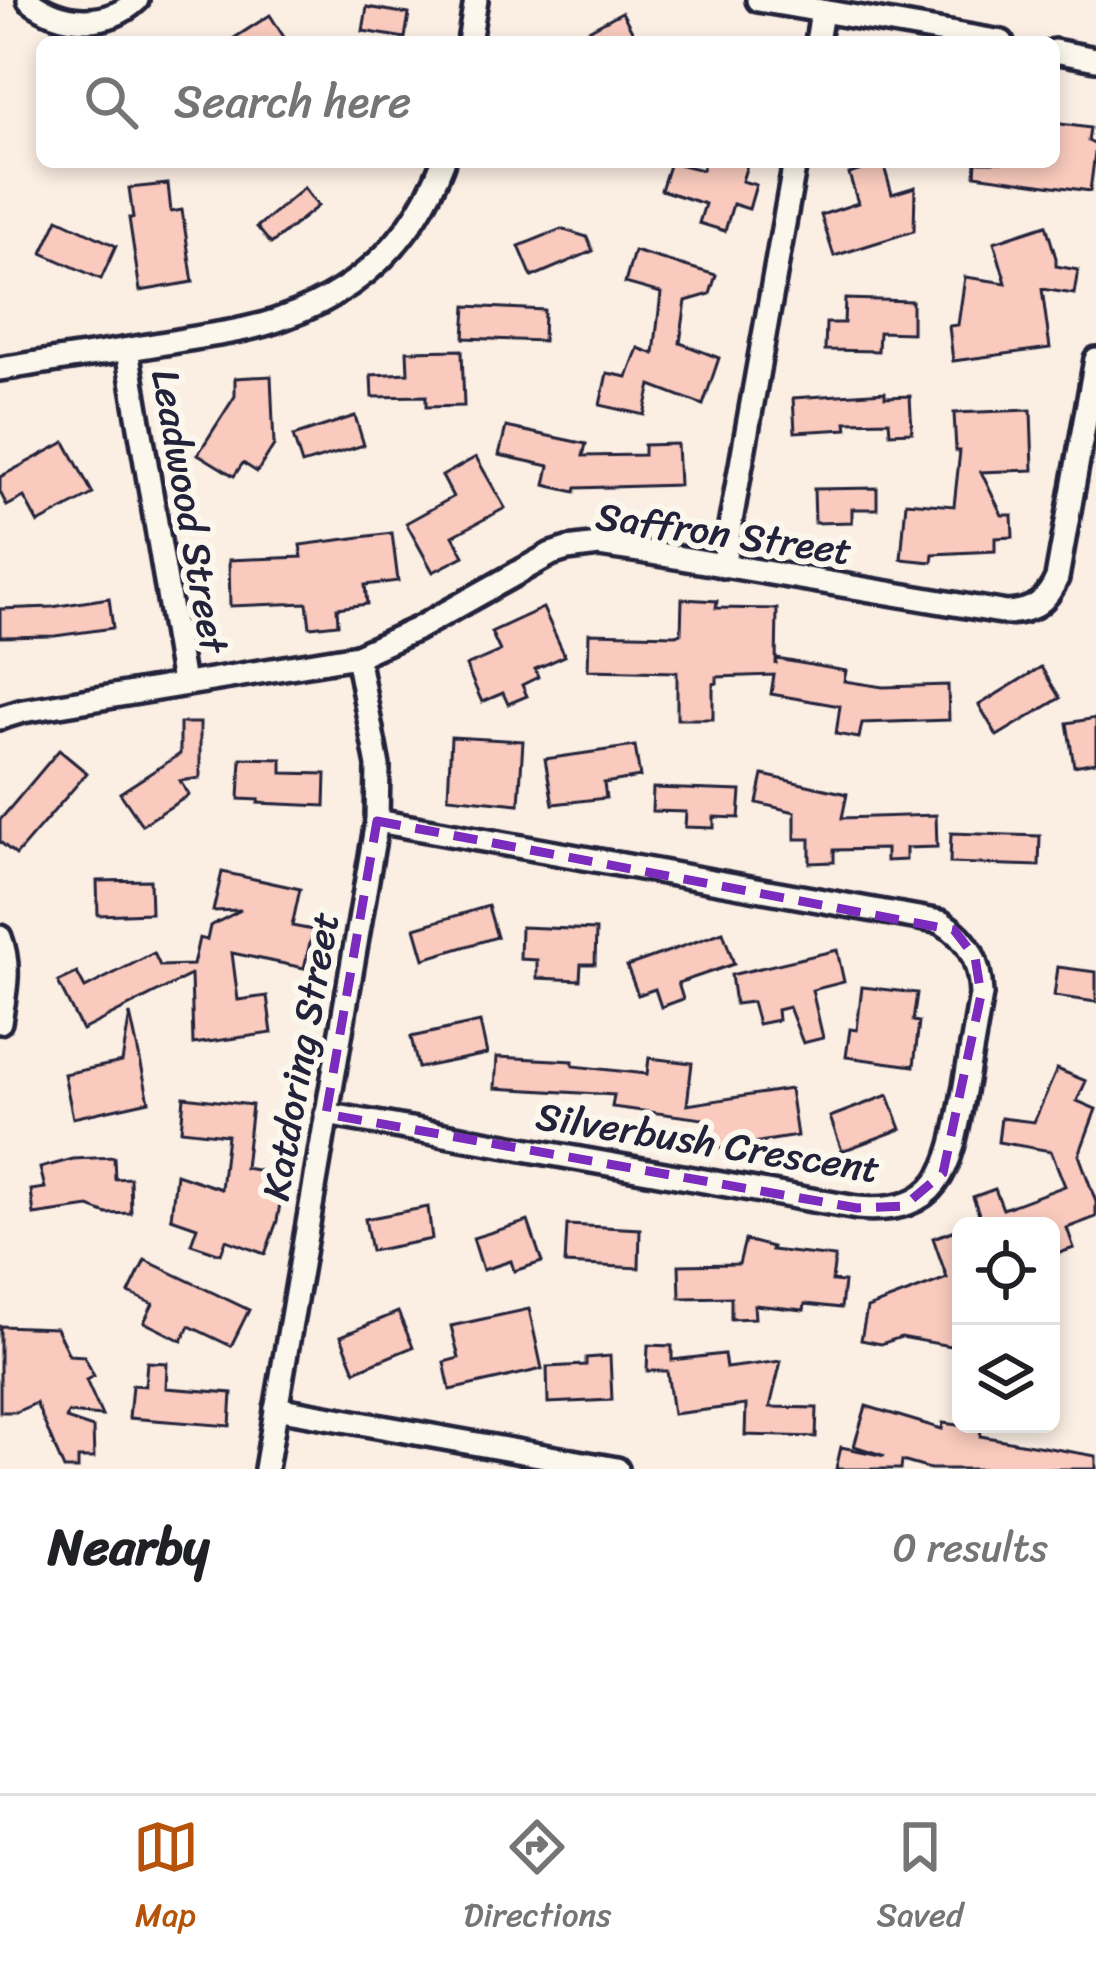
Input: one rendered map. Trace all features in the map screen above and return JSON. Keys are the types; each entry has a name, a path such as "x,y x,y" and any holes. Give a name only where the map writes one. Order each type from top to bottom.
{"street":[{"path":"29,0 67,19 84,20 109,17 137,0"},
{"path":"470,36 476,0"},
{"path":"758,0 966,36"},
{"path":"818,36 822,12"},
{"path":"1060,52 1096,59"},
{"path":"0,369 279,320 336,295 404,236 440,168"},
{"path":"723,566 794,168"},
{"name":"Leadwood Street","path":"127,350 183,683"},
{"name":"Saffron Street","path":"0,718 357,656 567,548 599,545 1019,613 1035,607 1057,578 1096,358"},
{"name":"Katdoring Street","path":"266,1469 377,821 379,766 357,656"},
{"name":"Silverbush Crescent","path":"326,1114 887,1210 919,1199 952,1156 981,995 975,957 954,930 940,922 377,821"},
{"path":"0,937 8,971 0,1022"},
{"path":"277,1408 617,1469"}],"highlighted area":[{"path":"377,821 954,930 975,957 981,995 943,1173 904,1206 857,1208 326,1114"}],"building":[{"path":"367,7 409,14 405,36 363,31"},
{"path":"622,12 635,36 577,36"},
{"path":"270,15 283,36 237,36"},
{"path":"1060,124 1090,128 1088,141 1096,145 1090,191 975,175 976,168 1060,168"},
{"path":"668,168 746,168 742,181 756,185 749,209 733,204 725,231 699,223 705,204 661,190"},
{"path":"884,168 892,194 915,187 914,231 834,256 821,215 858,203 849,174"},
{"path":"168,184 171,212 182,210 193,282 140,291 129,188"},
{"path":"304,188 318,206 271,244 257,227"},
{"path":"58,219 116,246 101,279 42,253"},
{"path":"1046,225 1056,266 1078,270 1074,294 1042,289 1050,348 953,361 949,326 958,325 965,277 1006,283 994,242"},
{"path":"561,229 587,237 593,251 532,277 519,246"},
{"path":"634,251 716,275 710,294 686,301 680,343 719,358 703,405 651,385 644,415 600,405 607,373 627,377 638,348 654,354 661,293 625,283"},
{"path":"845,299 912,301 912,333 879,332 878,351 825,350 826,323 844,323"},
{"path":"466,306 544,310 543,341 464,338"},
{"path":"462,350 464,406 426,407 426,396 372,397 371,375 408,373 407,351"},
{"path":"271,376 274,445 257,472 243,463 234,476 198,454 235,396 235,378"},
{"path":"885,392 885,397 910,396 912,432 890,433 889,421 846,422 847,429 795,432 793,398"},
{"path":"1031,410 1033,470 981,472 1002,515 1012,515 1013,537 995,538 995,551 933,554 932,562 901,559 906,502 954,506 960,451 956,451 954,413"},
{"path":"355,416 364,445 302,464 293,436"},
{"path":"506,427 586,444 583,456 644,455 644,445 677,444 679,485 576,488 575,492 545,485 549,466 499,455"},
{"path":"65,442 93,494 38,523 24,497 7,506 0,477"},
{"path":"476,457 505,508 453,536 464,556 433,572 406,523 453,497 442,476"},
{"path":"877,488 877,509 852,509 852,522 815,523 814,489"},
{"path":"392,533 398,581 365,585 367,604 337,608 338,624 310,627 307,603 230,606 229,560 302,557 300,545"},
{"path":"109,598 113,628 0,637 0,609"},
{"path":"682,599 717,601 716,608 777,609 776,665 777,659 846,671 844,681 883,687 948,685 949,720 862,723 859,738 836,734 840,706 771,694 774,675 717,677 713,719 677,719 677,672 588,670 589,633 676,635 681,633"},
{"path":"543,608 565,656 535,669 538,677 522,685 527,696 508,704 503,693 482,702 466,666 500,651 491,632"},
{"path":"1041,667 1060,698 997,736 979,705"},
{"path":"1096,718 1096,762 1074,766 1067,723"},
{"path":"180,723 200,723 200,778 180,781 189,795 142,825 120,793 180,754"},
{"path":"451,737 523,741 519,804 448,797"},
{"path":"635,746 640,777 604,783 606,798 553,804 545,759"},
{"path":"59,750 87,773 16,855 0,842 0,820"},
{"path":"241,758 282,759 282,773 326,774 325,806 239,799"},
{"path":"763,775 847,794 842,818 936,815 937,847 906,848 906,860 886,861 886,849 834,850 834,862 810,863 810,839 795,839 795,812 757,803"},
{"path":"653,788 741,791 739,818 714,817 714,828 685,827 686,812 652,811"},
{"path":"951,833 1040,836 1039,866 950,863"},
{"path":"222,872 300,889 292,926 313,930 304,968 232,953 238,1000 267,996 272,1033 193,1044 191,975 82,1030 58,982 77,973 85,988 154,953 160,966 193,965 199,938 207,940 210,926 241,910 213,911"},
{"path":"150,880 151,913 98,915 97,881"},
{"path":"488,906 497,937 424,959 415,928"},
{"path":"521,927 596,930 595,964 581,964 580,980 537,978 537,960 520,959"},
{"path":"723,932 734,964 678,983 683,999 661,1007 655,989 638,995 627,966"},
{"path":"837,950 844,982 812,990 823,1038 803,1043 789,1007 777,1010 778,1020 758,1024 752,1002 735,1004 731,975"},
{"path":"1058,967 1096,972 1096,1002 1054,996"},
{"path":"862,987 917,993 914,1066 846,1057 850,1029 857,1030"},
{"path":"130,1014 149,1101 73,1118 64,1074 122,1062"},
{"path":"480,1022 487,1054 418,1068 411,1037"},
{"path":"497,1057 573,1061 573,1066 647,1074 649,1058 692,1063 687,1105 790,1089 797,1136 715,1149 711,1120 612,1107 614,1095 495,1088"},
{"path":"1057,1069 1086,1081 1077,1101 1096,1109 1079,1155 1096,1202 1096,1217 1067,1228 1074,1248 1060,1253 1060,1217 980,1217 973,1197 995,1189 1003,1209 1065,1186 1051,1151 998,1142 1001,1118 1034,1122"},
{"path":"888,1095 901,1129 842,1151 830,1117"},
{"path":"184,1097 252,1105 245,1168 285,1175 265,1254 226,1240 221,1254 191,1244 197,1227 171,1218 176,1174 221,1189 227,1135 181,1130"},
{"path":"114,1157 115,1179 130,1178 131,1213 107,1214 89,1207 34,1215 31,1190 45,1188 40,1168 73,1159"},
{"path":"428,1207 432,1239 371,1251 365,1219"},
{"path":"528,1221 542,1262 514,1271 511,1261 483,1270 473,1238"},
{"path":"567,1225 640,1229 639,1268 565,1264"},
{"path":"952,1231 952,1346 901,1337 881,1344 861,1340 867,1308 947,1278 933,1238"},
{"path":"745,1240 771,1250 835,1257 832,1281 844,1282 841,1308 754,1305 755,1318 731,1319 731,1297 680,1298 679,1265 739,1264"},
{"path":"145,1260 249,1310 231,1346 189,1326 182,1341 144,1322 153,1304 129,1293"},
{"path":"529,1309 542,1369 450,1390 444,1362 459,1358 451,1326"},
{"path":"398,1312 413,1347 355,1371 341,1336"},
{"path":"0,1326 56,1328 69,1355 84,1356 94,1376 86,1380 102,1416 68,1413 66,1419 93,1428 94,1458 78,1458 78,1469 64,1469 36,1403 16,1412 0,1412"},
{"path":"648,1345 672,1346 672,1360 724,1354 726,1368 781,1361 770,1407 817,1408 816,1437 745,1435 746,1405 673,1414 667,1371 647,1371"},
{"path":"610,1356 612,1400 548,1403 547,1367 586,1365 586,1358"},
{"path":"147,1362 167,1363 166,1388 232,1393 230,1426 129,1418 132,1385 145,1386"},
{"path":"866,1406 942,1429 943,1423 952,1424 952,1433 980,1433 1096,1456 1096,1469 930,1469 902,1461 901,1469 836,1469 841,1447 885,1456 854,1446"}]}
